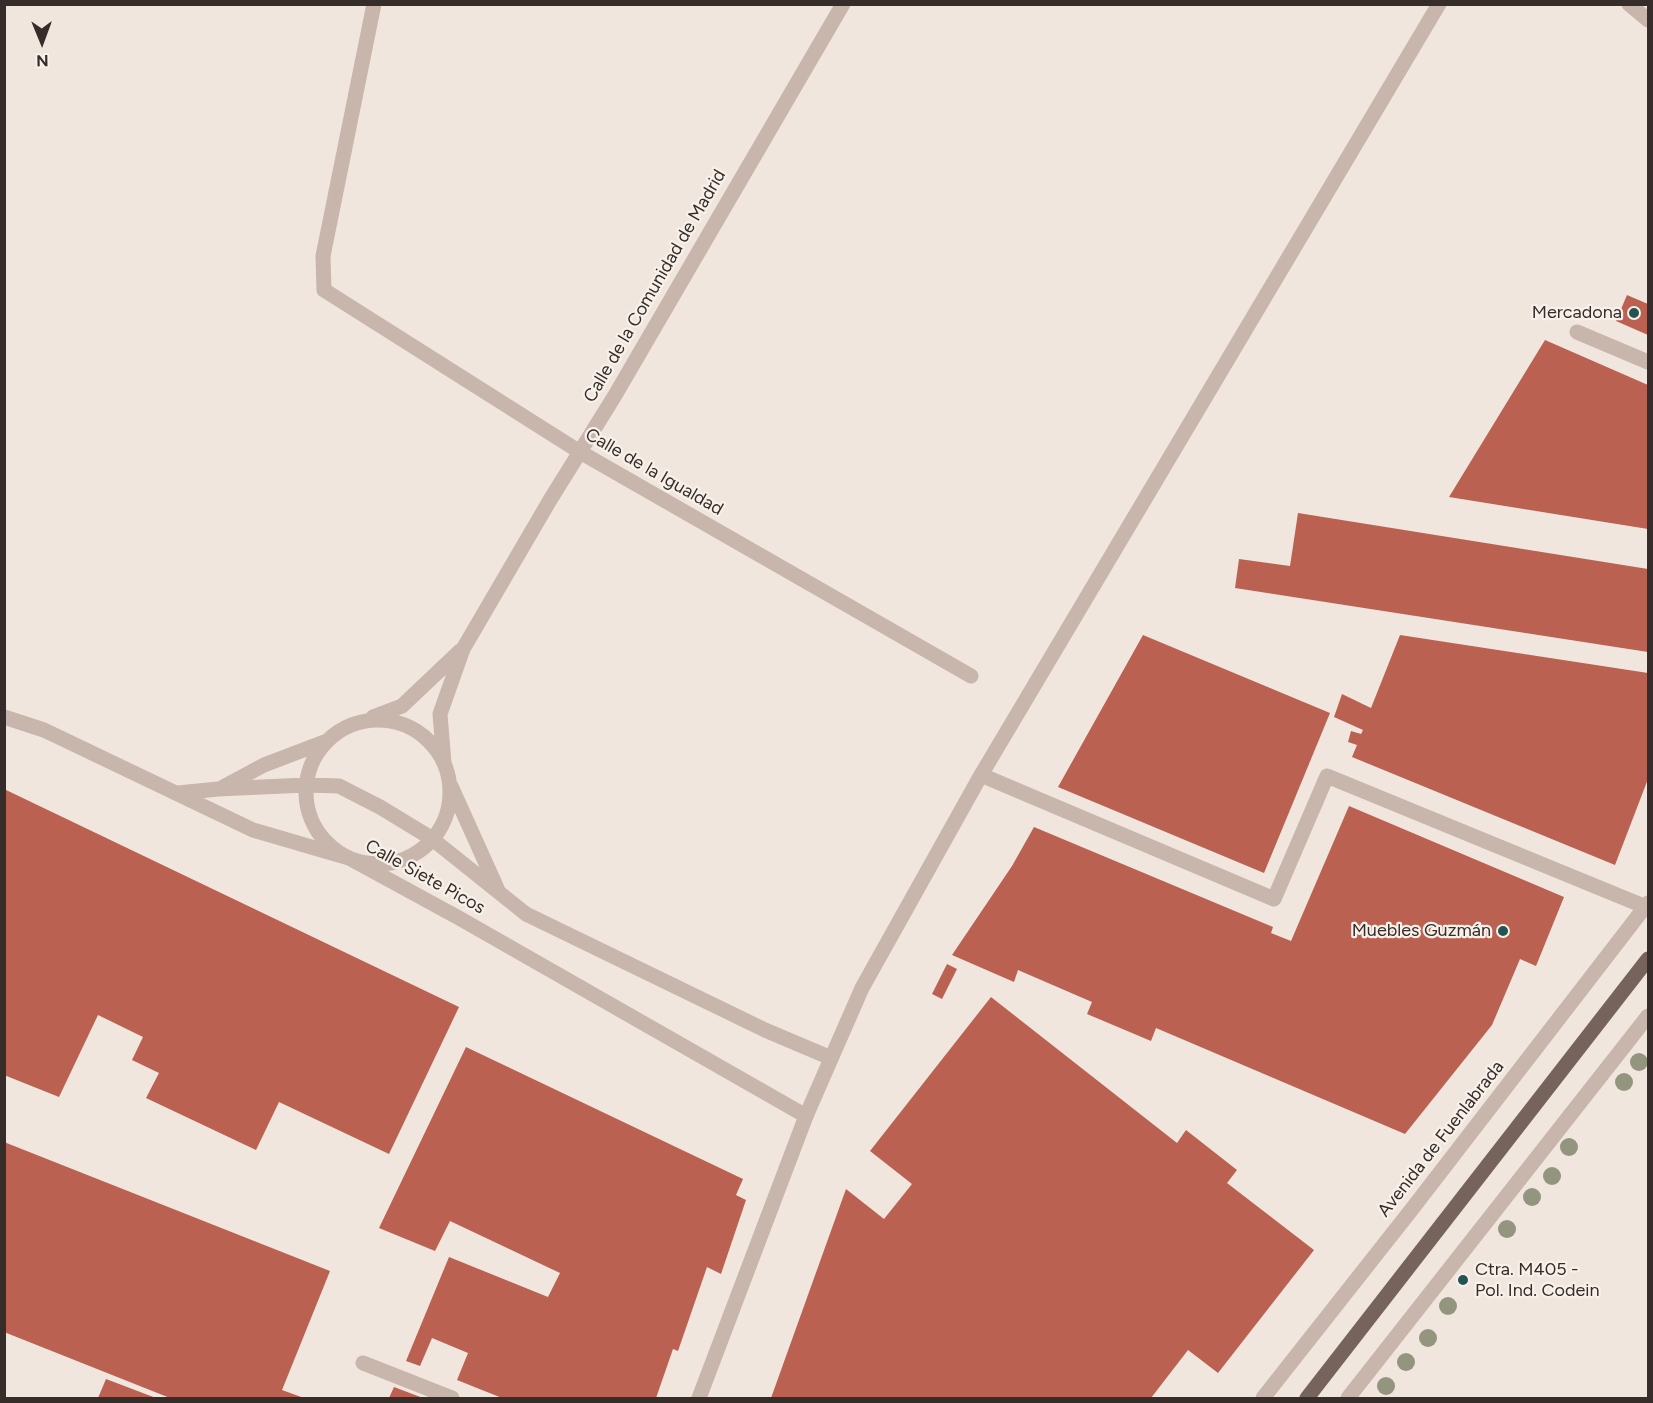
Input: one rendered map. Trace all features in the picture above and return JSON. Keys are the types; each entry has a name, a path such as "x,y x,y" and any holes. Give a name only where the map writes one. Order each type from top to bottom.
{"main road":[{"path":"1307,1398 1648,959"}],"street":[{"name":"Calle de la Igualdad","path":"374,4 322,256 324,290 580,452 971,676"},
{"name":"Calle de la Comunidad de Madrid","path":"463,649 550,500 614,397 843,4"},
{"path":"699,1398 806,1116 862,988 981,775 1439,4"},
{"path":"1629,4 1648,20"},
{"path":"1577,332 1648,362"},
{"path":"218,789 264,765 327,741 348,726 402,706 463,649"},
{"path":"463,649 440,714 444,763 450,784 498,890"},
{"name":"Calle Siete Picos","path":"4,717 44,730 254,830 349,858 459,918 806,1116"},
{"path":"361,721 386,720 410,727 430,742 444,763"},
{"path":"327,741 312,761 306,785 308,810 318,833 336,850 349,858 373,864 398,861 420,850 438,832 448,809 450,784"},
{"path":"981,775 1274,899 1327,776 1647,905"},
{"path":"177,793 306,785 339,786 380,807 431,838 526,914 754,1025 831,1058"},
{"name":"Avenida de Fuenlabrada","path":"1263,1398 1647,905"},
{"path":"1348,1398 1648,1016"},
{"path":"363,1363 452,1398"}],"building":[{"name":"Mercadona","path":"1627,295 1648,304 1648,335 1616,321"},
{"path":"1545,340 1648,385 1648,529 1449,497"},
{"path":"1298,513 1648,569 1648,652 1235,588 1239,559 1290,566"},
{"path":"1143,635 1330,713 1264,873 1058,787"},
{"path":"1400,635 1648,673 1648,779 1615,865 1352,757 1357,745 1348,742 1351,731 1361,734 1363,730 1334,717 1342,694 1371,708"},
{"path":"4,789 459,1007 389,1154 279,1102 256,1150 146,1098 159,1073 132,1060 143,1037 98,1015 59,1097 4,1075"},
{"path":"1349,806 1564,897 1536,966 1520,959 1492,1025 1405,1134 1156,1028 1151,1041 1087,1014 1092,1002 1018,970 1014,982 952,955 1012,866 1034,827 1273,927 1271,933 1291,941"},
{"path":"947,964 957,969 942,999 932,994"},
{"path":"991,997 1177,1143 1186,1130 1237,1170 1227,1183 1314,1250 1218,1373 1188,1350 1151,1398 771,1398 846,1189 884,1219 912,1184 870,1151"},
{"path":"466,1047 743,1179 736,1195 746,1200 721,1274 707,1267 678,1351 673,1349 656,1398 502,1398 457,1380 468,1353 432,1338 420,1366 406,1361 449,1257 548,1297 560,1273 450,1221 435,1251 379,1228"},
{"path":"4,1142 330,1271 282,1390 304,1398 170,1398 4,1332"},
{"path":"106,1379 156,1398 98,1398"},
{"path":"394,1387 423,1398 389,1398"}],"place":[{"name":"Mercadona","path":"1634,313"},
{"name":"Muebles Guzmán","path":"1503,931"},
{"name":"Ctra. M405 - Pol. Ind. Codein","path":"1463,1280"}]}
